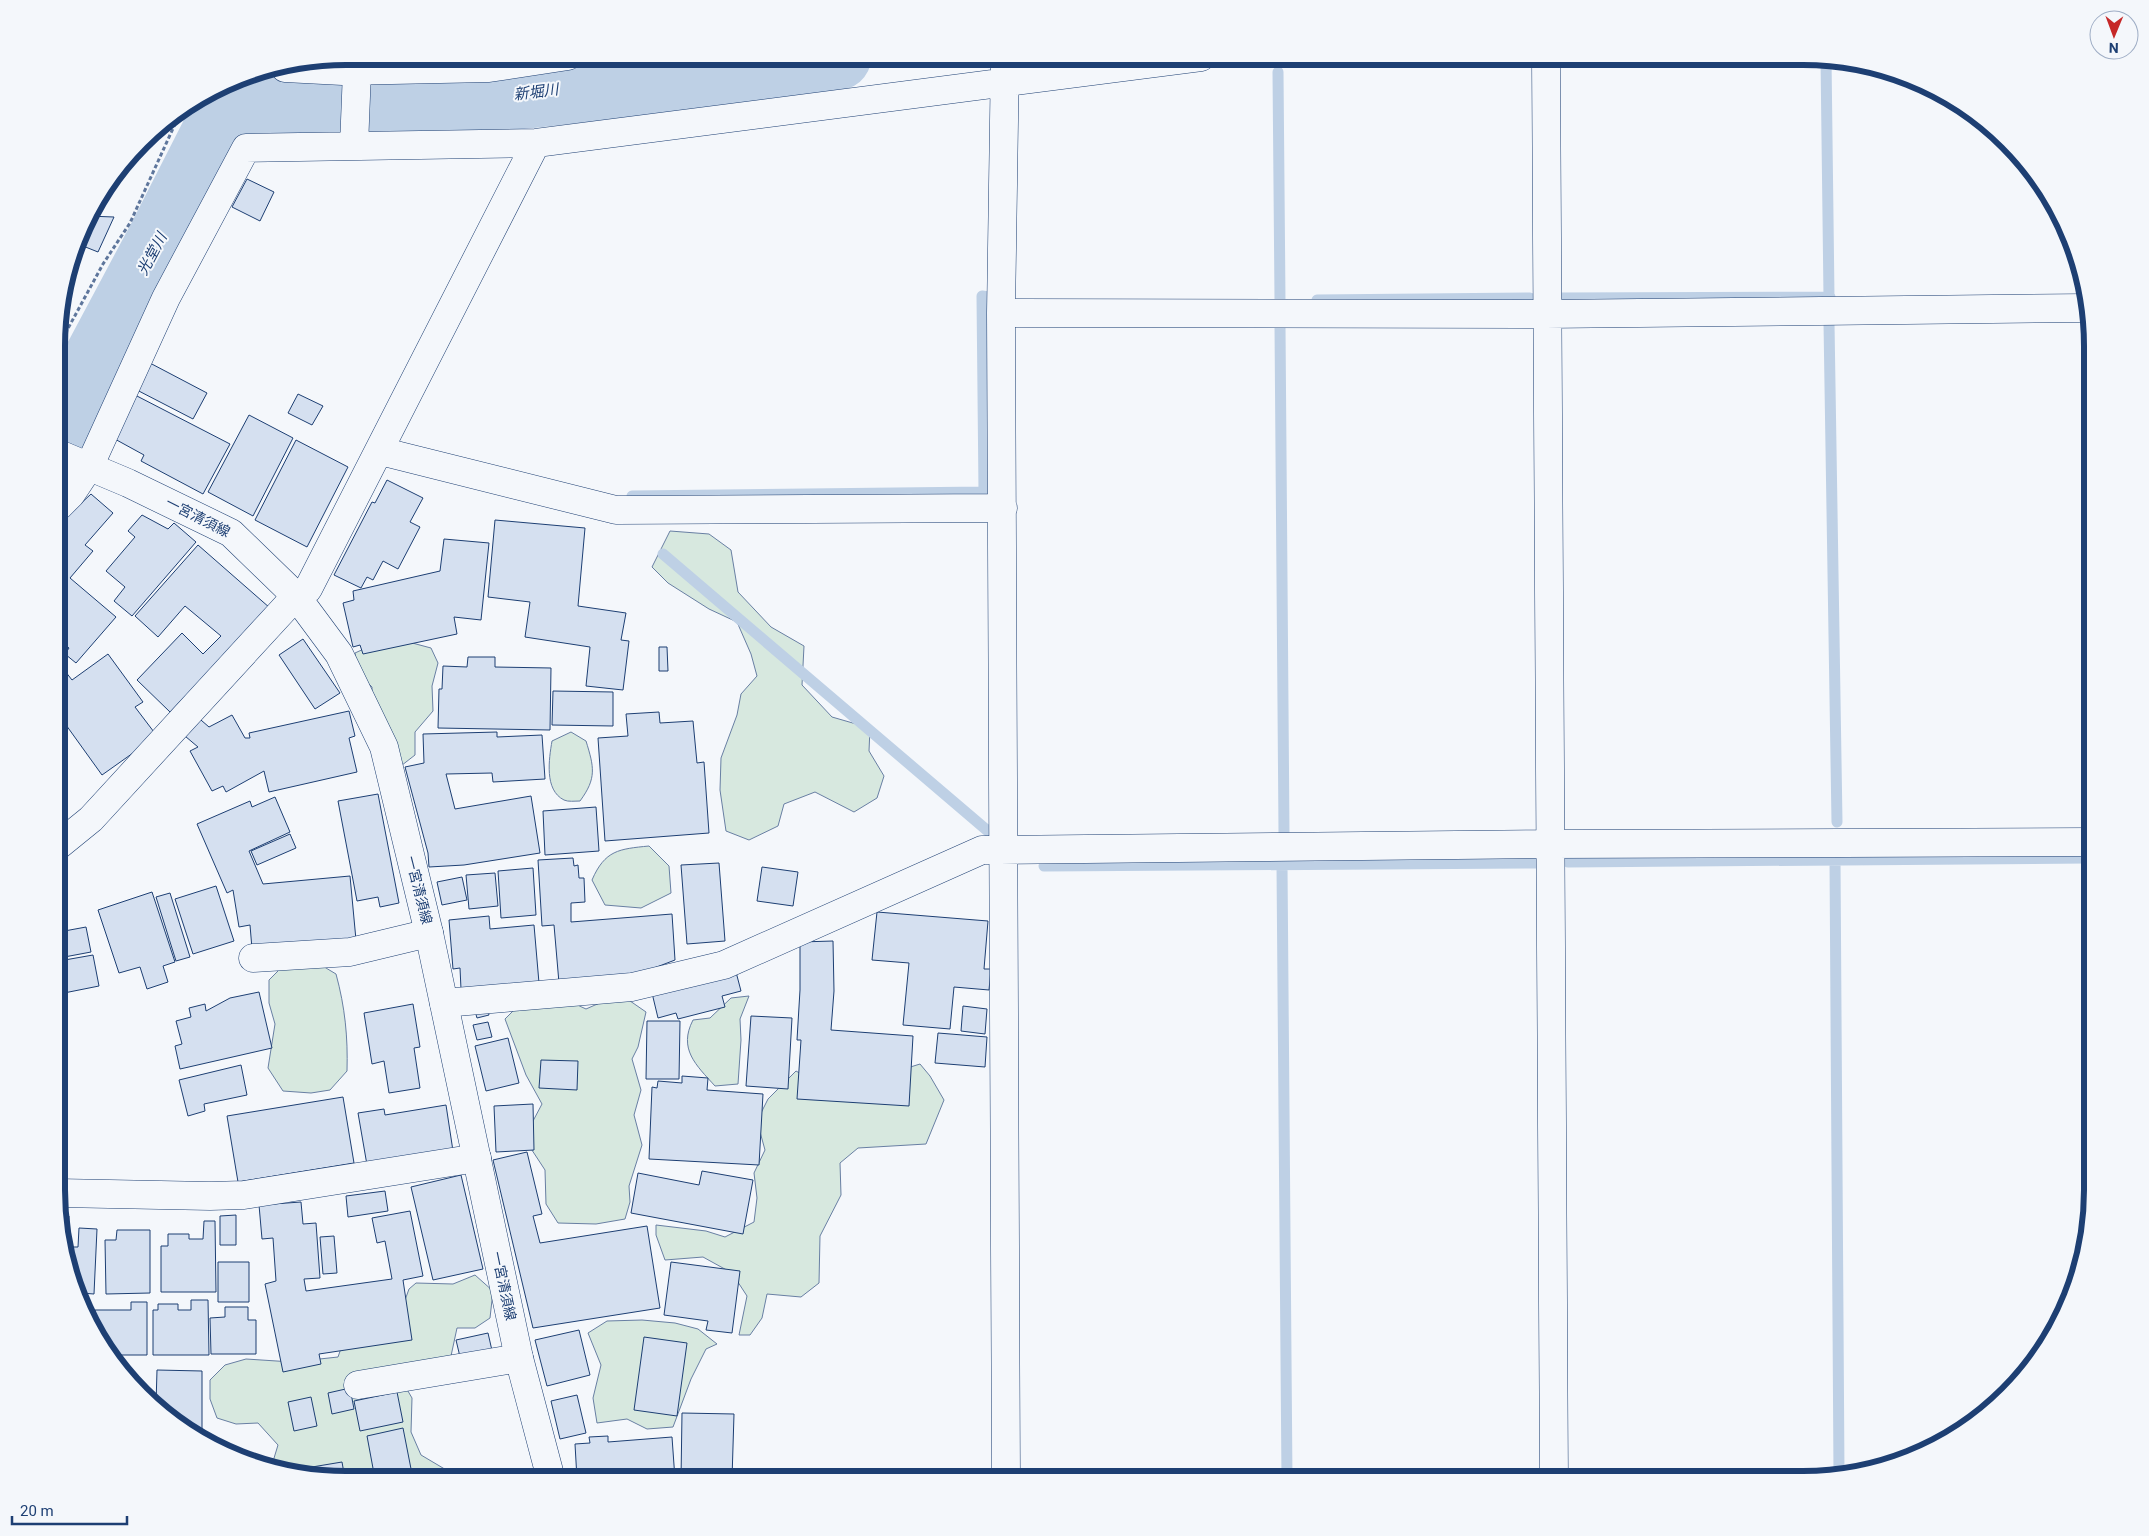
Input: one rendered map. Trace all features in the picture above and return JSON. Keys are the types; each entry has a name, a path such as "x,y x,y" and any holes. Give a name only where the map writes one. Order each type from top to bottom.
{"street":[{"path":"299,69 357,71 489,68 509,65"},
{"path":"1005,65 1001,313 1005,850 1006,1471"},
{"path":"65,500 71,494 76,461 246,148 536,143 1143,65"},
{"path":"1546,65 1554,1471"},
{"path":"354,146 357,71"},
{"path":"65,840 91,819 296,596 308,589 536,143"},
{"path":"1001,313 1546,314 2082,308"},
{"path":"380,451 616,510 1003,508"},
{"name":"一宮清須線","path":"76,461 128,483 232,532 296,596 339,654 384,747 429,933 519,1358 548,1471"},
{"path":"444,1003 632,987 724,965 982,850 1551,844 2084,842"},
{"path":"253,958 350,952 429,933"},
{"path":"65,1193 244,1195 477,1158"},
{"path":"358,1385 519,1358"}],"path":[{"path":"66,333 103,264 130,224 176,122"}],"shaded area":[{"path":"670,531 709,534 731,550 738,592 771,627 804,646 802,685 832,717 870,728 869,751 884,776 877,798 854,812 815,792 784,804 778,826 749,840 726,831 720,790 721,758 737,715 741,694 757,676 751,654 737,622 709,609 668,583 652,567"},
{"path":"401,640 431,648 438,663 432,686 433,711 415,732 415,755 397,769 372,706 372,687 358,673 355,653 379,642"},
{"path":"571,732 586,741 592,765 589,786 580,801 566,801 558,795 553,789 549,774 552,741"},
{"path":"649,846 669,866 671,893 641,908 605,905 592,880 602,862 621,850"},
{"path":"288,961 316,962 336,974 345,1022 347,1071 330,1090 311,1093 283,1091 268,1068 275,1024 269,1003 269,980"},
{"path":"620,994 646,1012 638,1047 632,1059 641,1090 634,1115 642,1145 629,1186 630,1202 625,1219 596,1224 558,1223 546,1204 545,1170 524,1138 542,1104 526,1075 505,1019 519,1005 558,996 586,1009"},
{"path":"749,996 740,1019 741,1040 738,1084 715,1086 701,1071 691,1056 687,1040 689,1030 693,1020 710,1018 731,998"},
{"path":"920,1064 930,1076 944,1100 926,1144 858,1148 840,1163 841,1195 820,1236 819,1283 801,1297 767,1294 762,1318 750,1335 739,1335 747,1296 732,1273 703,1257 665,1260 656,1235 656,1225 706,1231 725,1237 754,1222 757,1198 754,1173 765,1150 757,1121 768,1099 796,1071 803,1075 904,1069"},
{"path":"475,1275 493,1291 490,1318 475,1328 457,1328 451,1356 405,1386 412,1398 411,1432 421,1455 448,1471 346,1471 291,1466 273,1461 278,1445 258,1423 236,1424 217,1418 210,1399 210,1380 225,1365 246,1359 292,1362 338,1357 345,1337 400,1314 409,1289 416,1283 453,1284"},
{"path":"642,1320 675,1323 698,1329 717,1344 706,1349 691,1379 673,1427 647,1429 627,1419 597,1423 593,1398 601,1365 588,1333 607,1321"}],"building":[{"path":"247,179 274,192 260,221 232,207"},
{"path":"97,216 114,217 98,252 83,246 86,239"},
{"path":"148,362 207,393 193,419 133,388"},
{"path":"298,394 323,406 312,425 288,413"},
{"path":"135,395 230,444 203,494 141,461 144,455 113,438"},
{"path":"249,415 293,438 253,516 208,492"},
{"path":"296,440 348,467 307,547 255,520"},
{"path":"387,480 423,498 410,522 420,527 398,569 383,561 373,580 367,577 361,588 334,575 372,502 375,503"},
{"path":"91,494 113,513 85,545 93,551 70,578 116,617 76,663 65,654 69,648 65,645 65,518"},
{"path":"142,515 168,529 174,523 196,542 132,616 114,601 125,587 106,571 135,537 128,531"},
{"path":"495,520 585,528 578,606 626,613 621,640 629,641 623,690 586,686 590,647 525,637 530,602 488,597"},
{"path":"444,539 489,543 481,620 454,617 457,634 363,654 360,645 353,647 343,603 354,600 353,591 440,571"},
{"path":"198,545 270,608 170,712 137,680 182,633 203,654 221,636 185,606 158,637 135,616"},
{"path":"303,639 340,693 315,709 279,655"},
{"path":"659,647 667,647 668,671 659,671"},
{"path":"108,654 143,702 135,707 157,736 102,775 65,724 65,671 72,680"},
{"path":"468,657 495,657 495,667 551,668 550,730 438,728 439,689 442,689 443,666 467,667"},
{"path":"553,691 613,692 613,726 552,725"},
{"path":"349,711 355,736 349,738 357,772 269,792 264,771 226,792 223,786 212,791 190,751 198,747 179,731 194,714 209,727 232,715 245,738 250,738 249,733"},
{"path":"659,712 660,723 693,721 697,763 704,762 709,833 605,841 598,738 628,736 626,714"},
{"path":"497,732 497,737 542,735 545,779 493,782 492,773 446,774 455,809 531,796 540,853 464,865 429,867 428,853 405,767 424,763 423,734"},
{"path":"378,794 399,903 380,907 378,897 357,901 338,801"},
{"path":"275,797 290,832 249,851 263,884 350,876 356,940 252,949 250,925 239,927 233,890 227,893 197,824 250,801 252,807"},
{"path":"596,807 599,851 545,855 543,811"},
{"path":"290,834 296,848 257,865 251,851"},
{"path":"573,858 574,866 578,865 579,878 584,878 585,902 571,903 571,922 672,914 675,960 628,978 559,983 554,925 542,926 538,860"},
{"path":"719,863 725,941 687,944 681,865"},
{"path":"762,867 798,872 793,906 757,901"},
{"path":"533,868 536,915 501,918 498,871"},
{"path":"495,873 498,906 469,909 466,875"},
{"path":"462,877 467,900 442,905 437,882"},
{"path":"216,886 234,941 193,954 175,899"},
{"path":"152,892 175,962 163,966 168,982 147,989 140,967 119,973 98,910"},
{"path":"170,893 190,957 176,961 156,897"},
{"path":"877,912 988,921 984,969 991,969 989,990 954,987 950,1029 903,1025 909,963 872,960"},
{"path":"489,916 490,929 534,925 539,983 461,989 460,968 453,969 449,920"},
{"path":"86,927 91,952 65,957 65,931"},
{"path":"833,941 834,991 831,1030 913,1036 909,1106 797,1099 801,1040 797,1040 800,942"},
{"path":"93,955 99,986 65,993 65,960"},
{"path":"736,972 741,991 722,996 725,1007 678,1019 676,1013 658,1018 652,993"},
{"path":"259,992 272,1048 180,1069 175,1046 182,1044 176,1021 191,1017 189,1008 205,1004 206,1011 230,998"},
{"path":"413,1004 420,1047 414,1048 420,1088 389,1093 384,1061 372,1064 364,1013"},
{"path":"963,1006 987,1009 985,1034 961,1031"},
{"path":"487,1007 489,1015 477,1018 475,1011"},
{"path":"751,1016 792,1018 788,1089 746,1086"},
{"path":"647,1021 680,1021 679,1079 646,1079"},
{"path":"488,1022 492,1037 477,1040 473,1025"},
{"path":"938,1033 987,1037 985,1067 935,1063"},
{"path":"508,1038 519,1083 486,1091 475,1046"},
{"path":"541,1060 578,1061 577,1090 539,1088"},
{"path":"241,1065 247,1095 204,1104 205,1111 188,1116 179,1080"},
{"path":"682,1076 708,1078 707,1090 763,1094 759,1165 649,1159 652,1087 657,1088 658,1081 682,1083"},
{"path":"343,1097 354,1163 238,1182 227,1116"},
{"path":"533,1104 534,1150 496,1152 494,1106"},
{"path":"446,1105 453,1151 367,1165 358,1113 384,1109 385,1115"},
{"path":"527,1152 542,1214 533,1216 540,1243 647,1226 660,1308 533,1328 493,1160"},
{"path":"702,1171 753,1180 743,1234 631,1213 638,1173 699,1185"},
{"path":"461,1175 483,1269 433,1280 411,1187"},
{"path":"385,1191 388,1211 348,1217 346,1196"},
{"path":"301,1202 303,1224 316,1223 320,1278 304,1279 306,1291 392,1279 385,1241 377,1243 372,1218 410,1211 423,1276 403,1280 412,1340 319,1354 321,1364 283,1372 265,1284 276,1281 273,1238 262,1239 259,1205"},
{"path":"236,1215 236,1245 220,1245 220,1216"},
{"path":"66,1216 69,1216 68,1235"},
{"path":"204,1221 215,1221 216,1292 161,1292 161,1246 168,1246 168,1234 189,1234 189,1239 203,1239"},
{"path":"79,1228 97,1229 94,1294 85,1293 80,1280 71,1247 78,1247"},
{"path":"117,1230 150,1230 150,1293 106,1294 105,1240 116,1240"},
{"path":"334,1236 337,1273 323,1274 320,1237"},
{"path":"218,1262 249,1262 249,1302 218,1302"},
{"path":"671,1262 740,1271 732,1333 706,1330 708,1321 664,1315"},
{"path":"191,1300 208,1300 209,1355 153,1355 153,1310 158,1310 158,1304 178,1304 178,1310 191,1310"},
{"path":"131,1302 147,1302 147,1355 119,1355 95,1316 95,1310 131,1310"},
{"path":"225,1307 248,1307 248,1320 256,1320 256,1354 211,1354 210,1318 225,1317"},
{"path":"579,1330 590,1375 547,1386 535,1340"},
{"path":"488,1333 493,1355 461,1361 456,1340"},
{"path":"644,1337 687,1343 677,1416 634,1410"},
{"path":"157,1370 202,1371 202,1431 175,1413 156,1397"},
{"path":"350,1388 354,1409 332,1414 328,1393"},
{"path":"397,1392 403,1422 360,1431 354,1401"},
{"path":"577,1395 586,1433 560,1439 551,1401"},
{"path":"311,1397 317,1426 294,1431 288,1402"},
{"path":"682,1413 734,1414 732,1471 681,1471"},
{"path":"403,1428 411,1471 374,1471 367,1436"},
{"path":"608,1436 608,1442 672,1437 674,1471 577,1471 575,1444 590,1443 589,1437"},
{"path":"342,1462 344,1471 309,1469 306,1468"}],"waterway":[{"name":"新堀川","path":"234,97 323,106 444,103 648,81 769,65"},
{"path":"1826,66 1829,297"},
{"path":"1278,72 1280,300"},
{"name":"光堂川","path":"65,421 162,239 240,86"},
{"path":"632,496 984,492 982,296 989,297"},
{"path":"1559,298 1830,297"},
{"path":"1317,300 1530,298"},
{"path":"1829,323 1837,822"},
{"path":"1280,326 1284,833"},
{"path":"663,554 989,832"},
{"path":"1568,862 2084,858"},
{"path":"1835,859 1839,1469"},
{"path":"1044,866 1540,863"},
{"path":"1282,865 1287,1471"}]}
